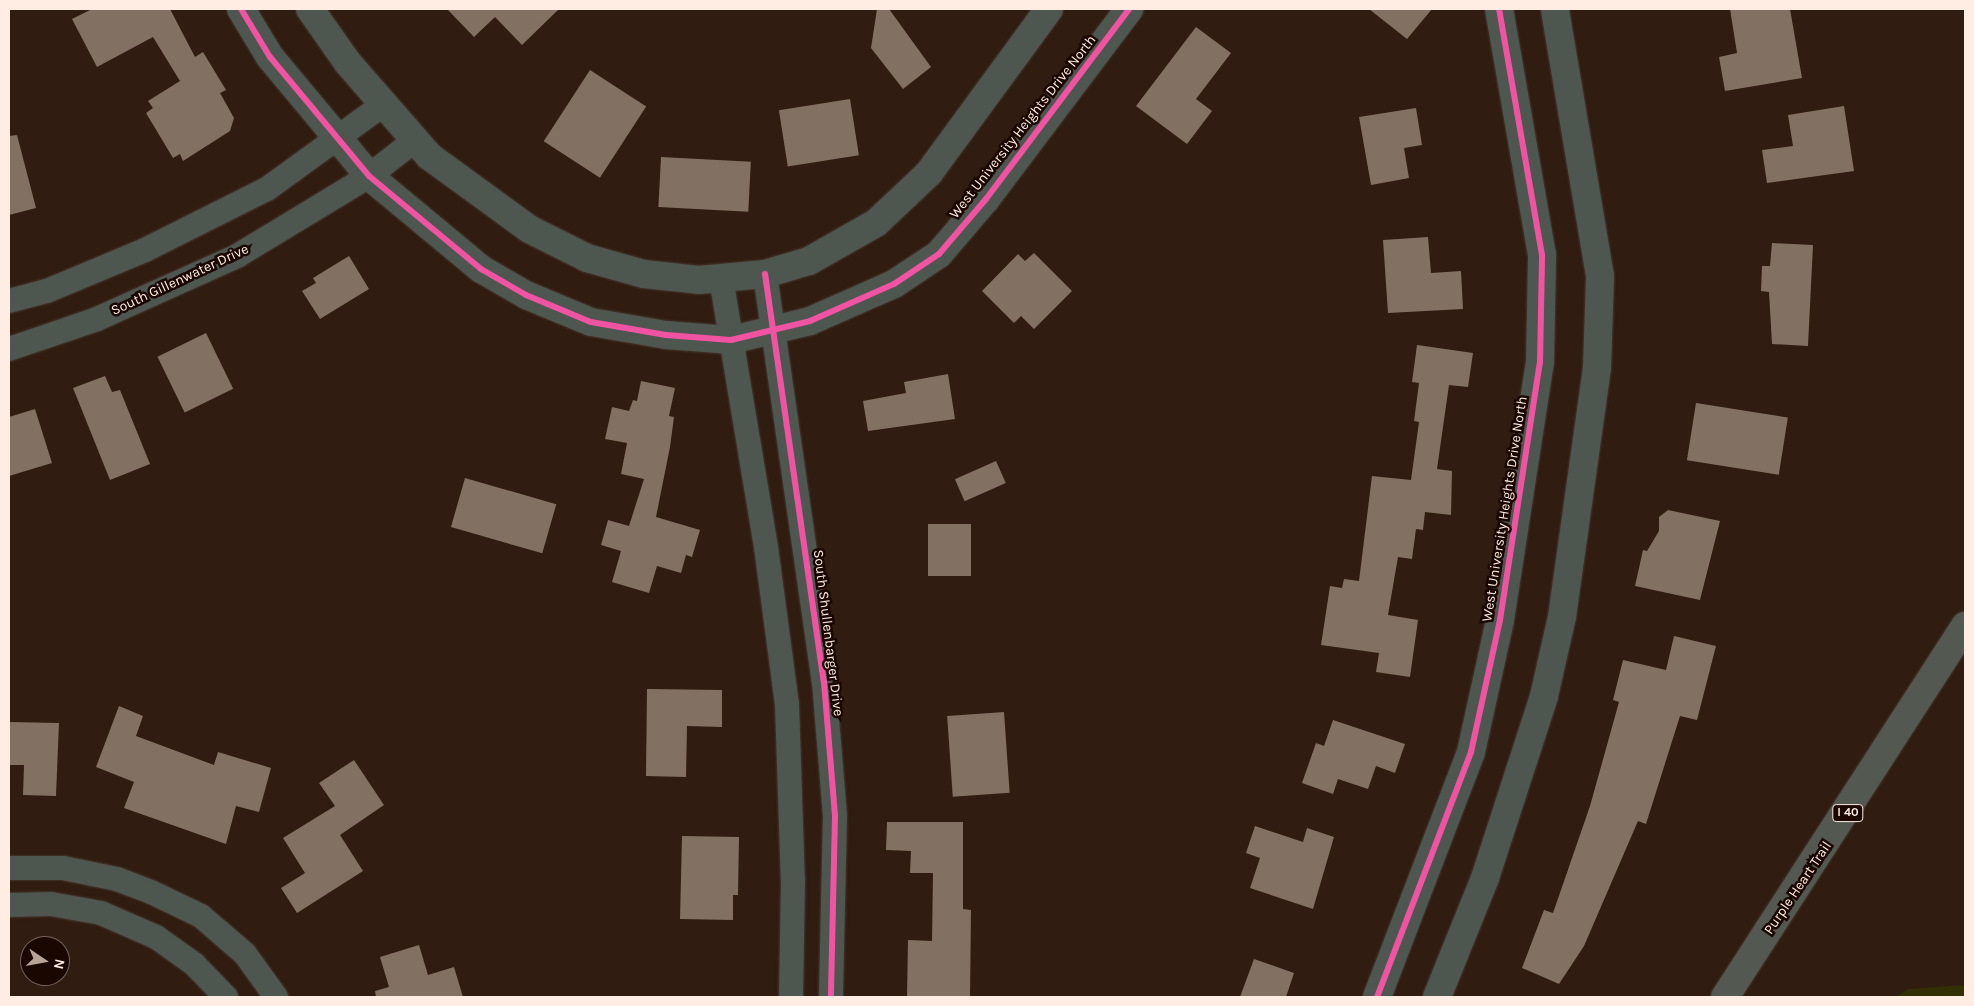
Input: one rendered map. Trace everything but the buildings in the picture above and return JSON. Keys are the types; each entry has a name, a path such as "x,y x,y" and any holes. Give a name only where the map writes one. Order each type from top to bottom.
{"highway":[{"name":"Purple Heart Trail","path":"1725,997 1965,626"}],"street":[{"name":"West University Heights Drive North","path":"241,9 270,57 368,176 480,269 526,295 591,322 666,334 731,340 810,321 894,284 939,254 986,199 1130,9"},
{"path":"310,9 348,63 429,156 529,229 588,258 644,274 721,278 765,274 809,261 883,216 929,173 1050,9"},
{"name":"West University Heights Drive North","path":"1377,997 1471,752 1500,620 1540,363 1542,255 1499,9"},
{"path":"1437,997 1485,878 1544,696 1562,617 1597,368 1600,276 1555,9"},
{"path":"9,301 47,290 145,250 267,190 384,104"},
{"name":"South Gillenwater Drive","path":"9,348 97,319 237,256 368,176 415,140"},
{"name":"South Shullenbarger Drive","path":"765,274 824,682 835,816 831,997"},
{"path":"721,278 766,547 787,704 793,881 790,997"},
{"path":"9,868 63,868 117,879 160,896 201,916 245,954 276,997"},
{"path":"9,905 51,904 101,913 156,937 194,964 226,997"}],"shaded area":[{"path":"1965,985 1965,997 1896,997 1907,989"}],"cycle path":[{"path":"241,9 270,57 369,176 481,269 526,295 591,322 666,335 731,340 810,321 894,284 939,254 986,199 1129,9"},
{"path":"1377,997 1471,752 1500,620 1540,363 1542,255 1499,9"},
{"path":"765,274 824,682 835,816 831,997"}]}
